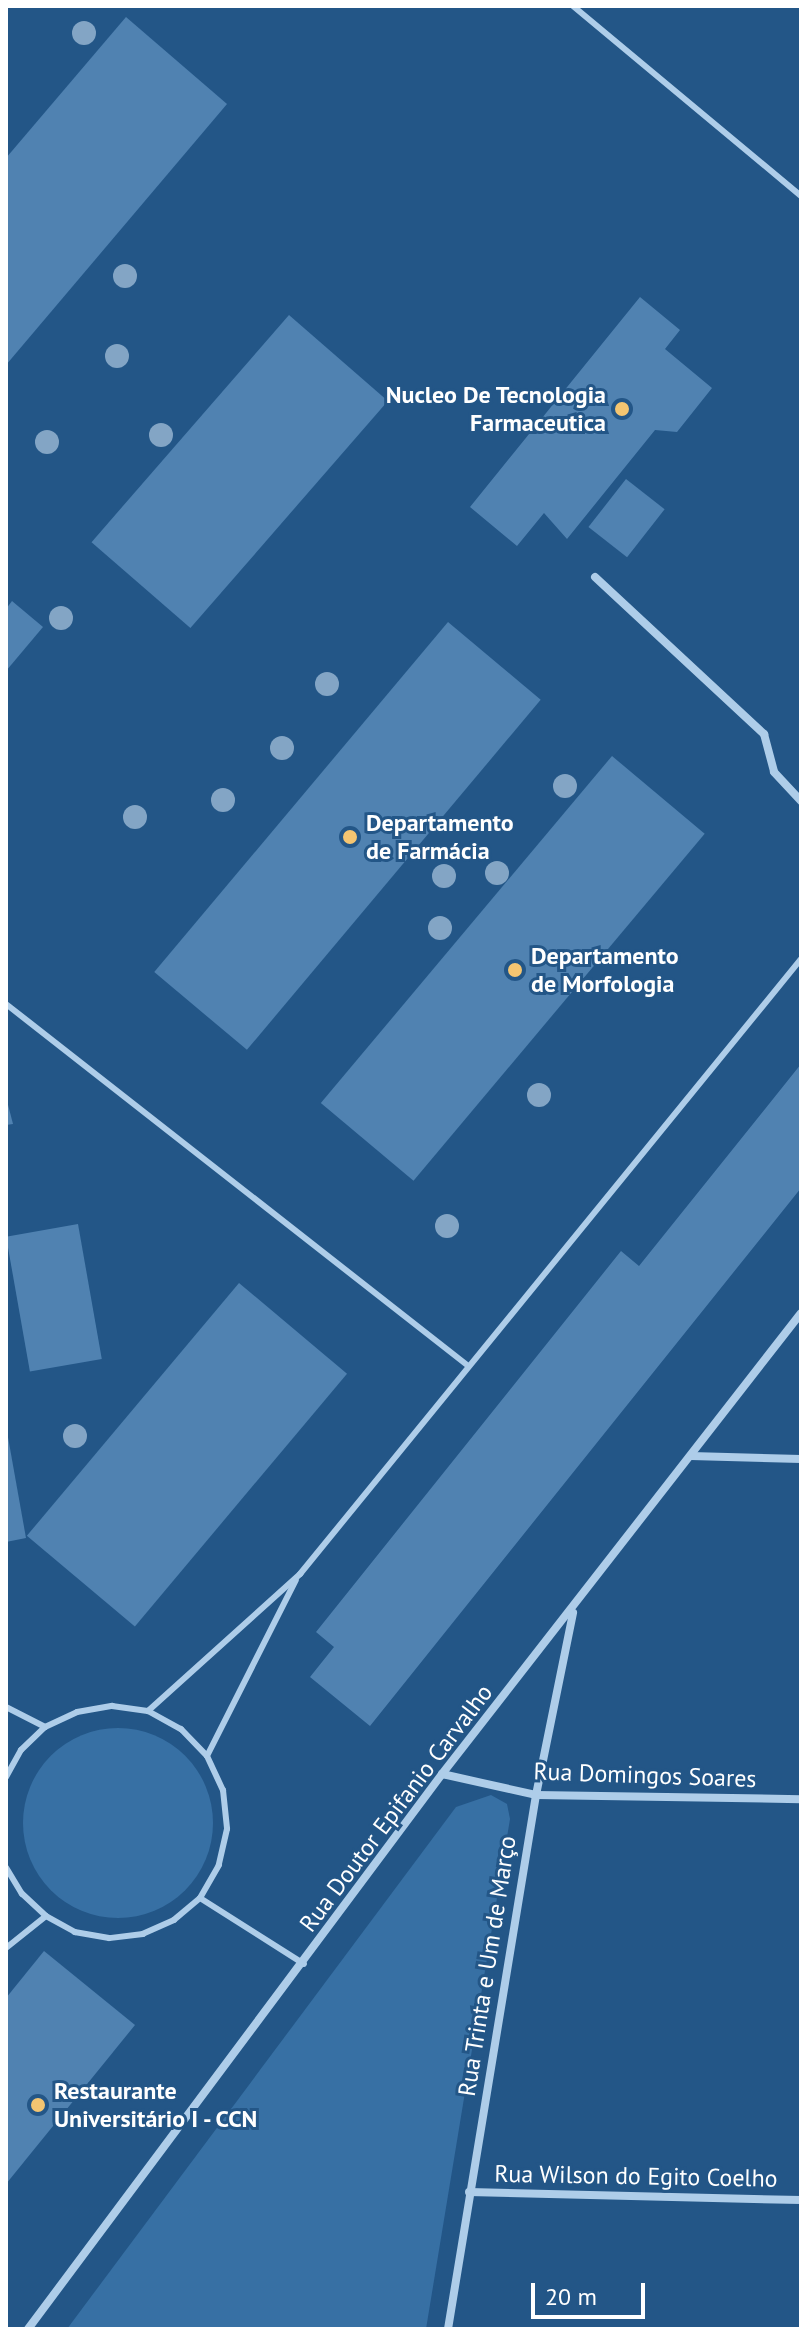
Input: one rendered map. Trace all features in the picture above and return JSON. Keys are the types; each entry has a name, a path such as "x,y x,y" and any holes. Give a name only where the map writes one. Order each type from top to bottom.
{"street":[{"path":"595,577 764,734 774,772 801,801"},
{"name":"Rua Doutor Epifanio Carvalho","path":"28,2329 304,1964 442,1774 573,1611 801,1313"},
{"path":"691,1456 801,1459"},
{"name":"Rua Trinta e Um de Março","path":"448,2329 536,1795 573,1611"},
{"name":"Rua Domingos Soares","path":"442,1774 536,1795 801,1799"},
{"name":"Rua Wilson do Egito Coelho","path":"469,2192 801,2200"}],"lane":[{"path":"573,6 801,196"},
{"path":"148,1711 300,1574 467,1365 801,959"},
{"path":"6,1004 467,1365"},
{"path":"207,1756 300,1574"},
{"path":"6,1777 21,1750 45,1727 88,1710 112,1706 148,1711 181,1729 207,1756 223,1790 227,1829 219,1865 200,1898 174,1920 143,1934 120,1937 75,1932 46,1916 22,1894 6,1867"},
{"path":"6,1707 45,1727"},
{"path":"200,1898 304,1964"},
{"path":"6,1948 46,1916"}],"shaded area":[{"path":"118,1728 154,1735 185,1756 206,1787 213,1823 206,1859 185,1890 154,1911 118,1918 82,1911 51,1890 30,1859 23,1823 30,1787 51,1756 82,1735"},
{"path":"491,1795 507,1804 510,1819 426,2329 67,2329 456,1807"}],"building":[{"path":"126,17 227,104 6,365 6,158"},
{"name":"Nucleo De Tecnologia Farmaceutica","path":"640,297 680,330 665,349 712,388 677,432 655,430 567,539 544,513 517,546 470,507"},
{"path":"289,315 388,401 190,628 92,542"},
{"path":"626,479 665,509 627,557 588,527"},
{"path":"12,601 43,627 6,671 6,609"},
{"name":"Departamento de Farmácia","path":"448,622 541,700 247,1050 154,972"},
{"name":"Departamento de Morfologia","path":"612,756 705,834 414,1181 321,1103"},
{"path":"801,1064 801,1188 370,1726 310,1677 334,1647 316,1632 621,1251 639,1266"},
{"path":"6,1097 13,1124 6,1125"},
{"path":"78,1224 102,1359 30,1372 6,1237"},
{"path":"239,1283 347,1374 135,1626 27,1536"},
{"path":"6,1426 26,1538 6,1542"},
{"name":"Restaurante Universitário I - CCN","path":"44,1951 135,2025 6,2184 6,1998"}],"place":[{"name":"Nucleo De Tecnologia Farmaceutica","path":"622,409"},
{"name":"Departamento de Farmácia","path":"350,837"},
{"name":"Departamento de Morfologia","path":"515,970"},
{"name":"Restaurante Universitário I - CCN","path":"38,2105"}]}
